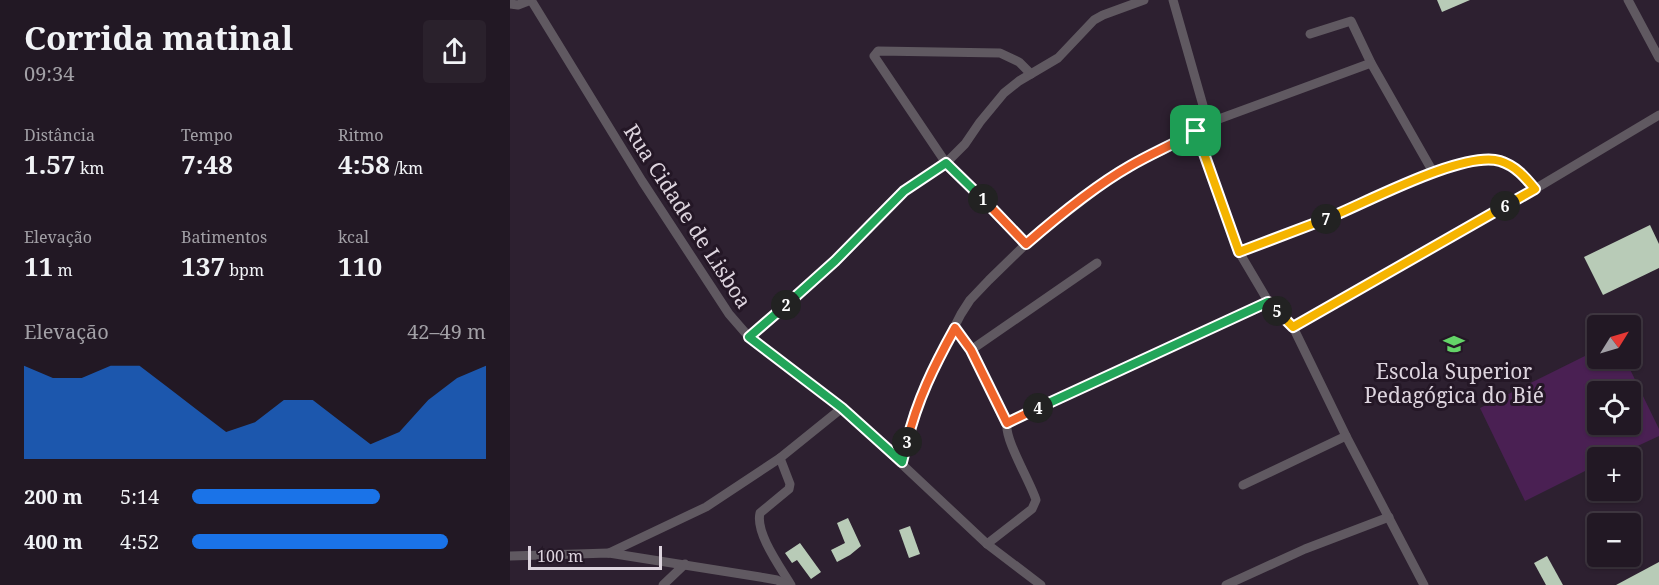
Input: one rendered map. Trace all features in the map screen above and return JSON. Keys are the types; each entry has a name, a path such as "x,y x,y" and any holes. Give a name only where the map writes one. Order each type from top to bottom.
{"street":[{"path":"510,4 518,5 531,0"},
{"name":"Rua Cidade de Lisboa","path":"531,0 667,219 729,314 749,337 842,408 987,544 1041,585"},
{"path":"749,337 819,277 904,191 946,163 965,144 1004,93 1058,58 1094,20 1144,0"},
{"path":"1173,0 1208,123"},
{"path":"1628,0 1659,58"},
{"path":"1310,34 1351,21 1371,63 1433,172"},
{"path":"1026,244 946,163 875,58 878,51 1000,53 1019,62 1031,74"},
{"path":"902,462 914,414 930,374 970,300 1026,244 1131,165 1172,146 1208,123 1371,63"},
{"path":"1293,327 1535,189 1659,115"},
{"path":"1196,131 1239,252 1268,302 1293,327 1346,436 1424,585"},
{"path":"1239,252 1329,218 1433,172 1482,159 1499,160 1516,168 1535,189"},
{"path":"971,350 1097,263"},
{"path":"1007,423 1268,302"},
{"path":"955,328 971,350 1007,423 1005,430 1009,441 1022,464 1036,500 1032,509 987,544"},
{"path":"609,553 706,507 780,458 842,408"},
{"path":"1243,485 1346,436"},
{"path":"780,458 789,489 760,513 759,519 767,543 789,585"},
{"path":"1226,585 1305,549 1389,518"},
{"path":"510,556 609,553 777,580 789,585"},
{"path":"668,583 685,564"}],"shaded area":[{"path":"1587,355 1587,369 1630,369 1636,381 1587,381 1587,435 1641,435 1641,392 1659,429 1659,436 1635,447 1587,447 1587,470 1525,501 1480,408"}],"building":[{"path":"1437,0 1470,0 1442,12"},
{"path":"1650,225 1659,244 1659,268 1603,295 1584,257"},
{"path":"848,518 861,546 837,562 831,550 845,543 837,523"},
{"path":"910,526 920,554 909,558 899,530"},
{"path":"800,543 821,572 811,579 797,560 792,563 785,553"},
{"path":"1547,556 1563,585 1546,585 1534,563"},
{"path":"1659,562 1659,585 1616,585"}],"place":[{"name":"Escola Superior Pedagógica do Bié","path":"1454,344"}],"route":[{"path":"1196,131 1239,252 1329,218 1433,172 1482,159 1499,160 1516,168 1535,189 1293,327 1268,302 1007,423 971,350 955,328 930,374 914,414 902,462 842,408 749,337 811,284 904,191 946,163 1026,244 1131,165 1172,146 1196,131"}]}
